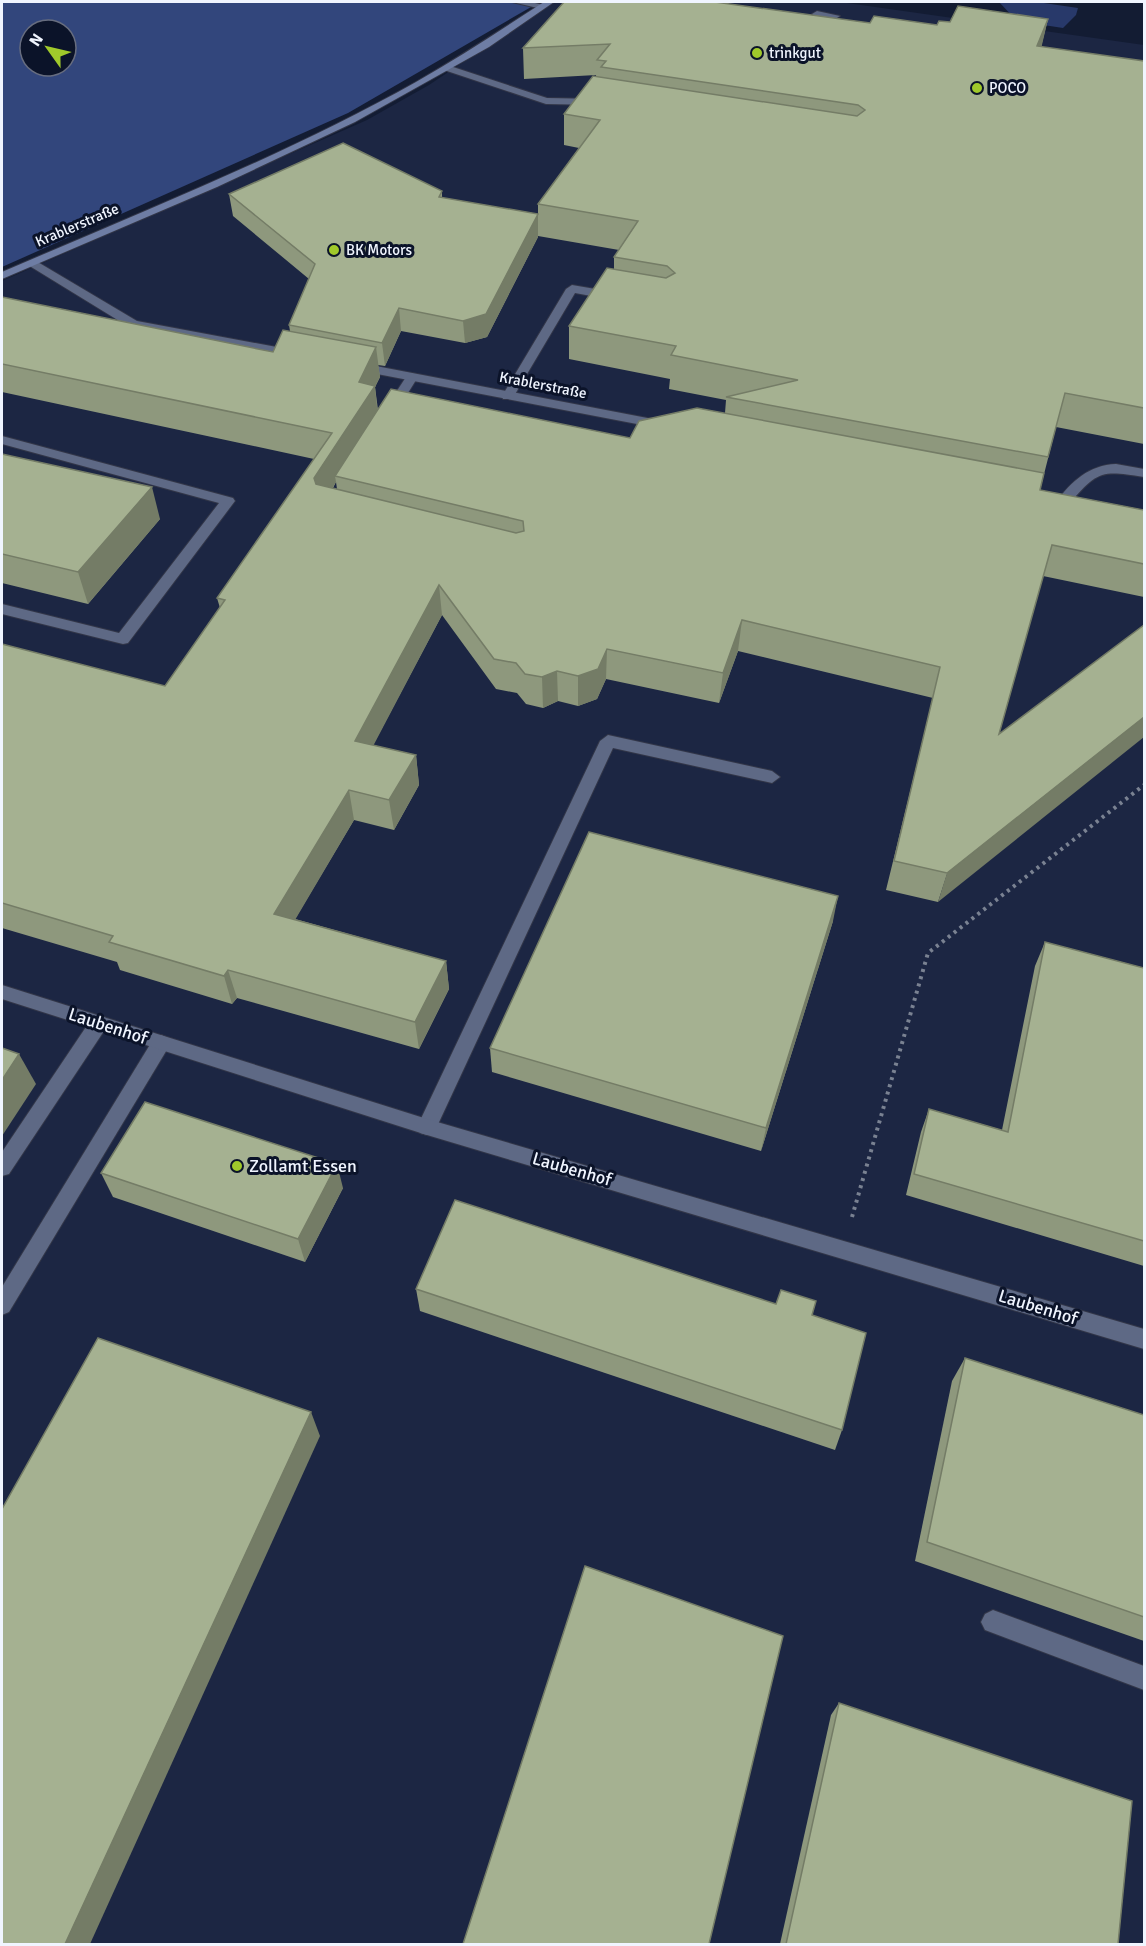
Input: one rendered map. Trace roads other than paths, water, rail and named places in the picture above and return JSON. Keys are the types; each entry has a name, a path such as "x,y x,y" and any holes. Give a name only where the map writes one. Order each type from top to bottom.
{"street":[{"path":"517,2 545,4"},
{"name":"Krablerstraße","path":"2,276 354,120 447,68 545,4"},
{"path":"817,14 835,16"},
{"path":"447,68 546,101 608,104"},
{"name":"Krablerstraße","path":"32,263 133,324 306,357"},
{"path":"508,396 572,289 630,299"},
{"name":"Krablerstraße","path":"341,363 682,429"},
{"path":"382,424 412,377"},
{"path":"2,440 228,501 123,639 2,609"},
{"path":"1057,501 1088,474 1098,469 1110,467 1144,473"},
{"path":"427,1127 608,741 772,777"},
{"name":"Laubenhof","path":"2,992 427,1127 1144,1339"},
{"path":"2,1168 99,1023"},
{"path":"2,1305 161,1043"},
{"path":"993,1622 1096,1658 1144,1678"}],"place":[{"name":"trinkgut","path":"757,53"},
{"name":"POCO","path":"977,88"},
{"name":"BK Motors","path":"334,250"},
{"name":"Zollamt Essen","path":"237,1166"}]}
